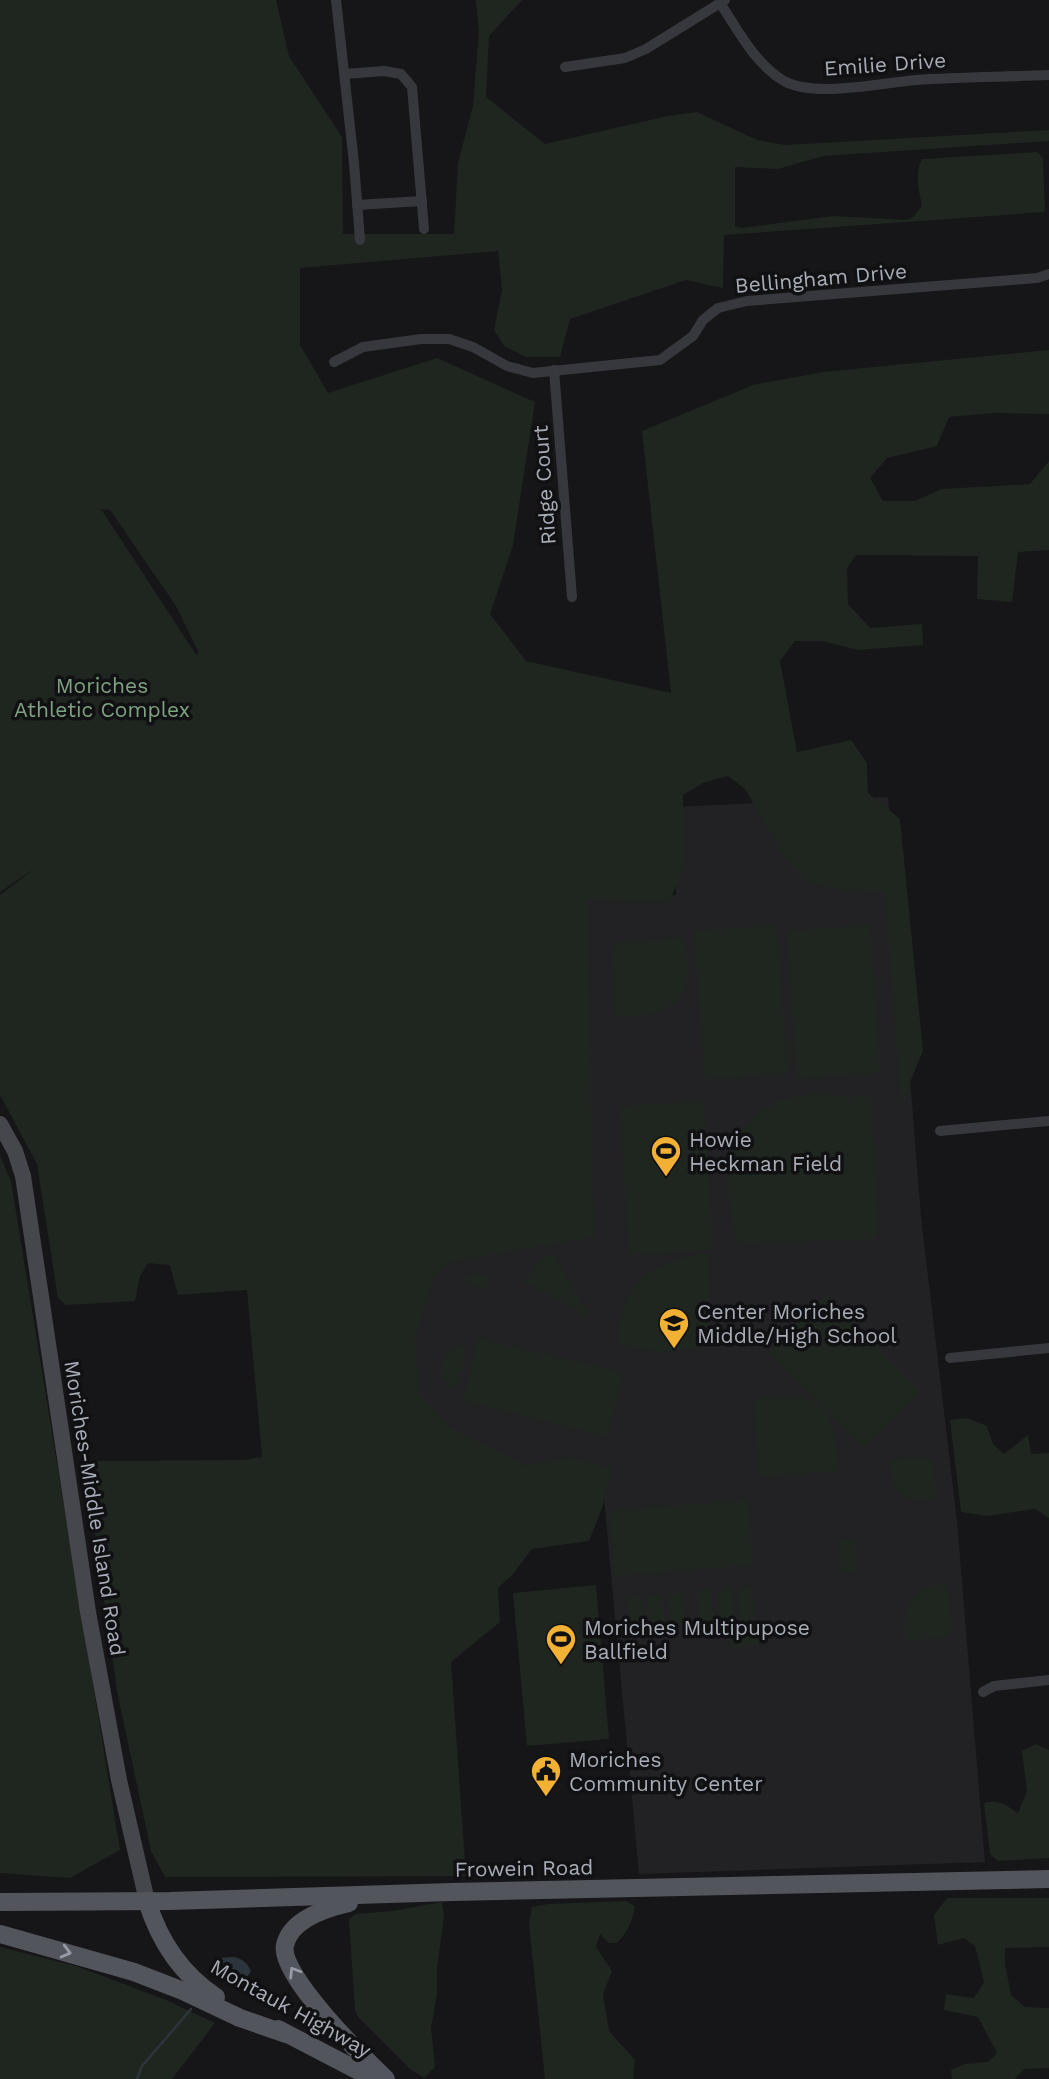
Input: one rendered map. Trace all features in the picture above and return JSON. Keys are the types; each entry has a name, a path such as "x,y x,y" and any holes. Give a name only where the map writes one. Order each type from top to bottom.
{"main road":[{"name":"Moriches-Middle Island Road","path":"0,1124 15,1151 23,1176 88,1612 119,1780 147,1901"},
{"name":"Frowein Road","path":"0,1902 147,1901 1049,1879"},
{"path":"377,1895 331,1907 311,1917 290,1933 284,1951 290,1965 328,2021 386,2079"},
{"name":"Montauk Highway","path":"147,1901 170,1950 192,1979 223,2001 374,2079"},
{"path":"0,1934 134,1972 240,2018 286,2034"}],"street":[{"path":"336,0 360,240"},
{"path":"565,67 625,58 646,49 723,2"},
{"name":"Emilie Drive","path":"723,2 760,61 784,80 799,87 823,90 917,80 1049,75"},
{"path":"345,74 384,71 401,74 412,87 424,229"},
{"path":"357,205 422,201"},
{"name":"Bellingham Drive","path":"334,362 363,348 421,339 449,339 473,347 507,366 533,373 660,360 692,335 718,308 747,301 1037,278 1049,274"},
{"name":"Ridge Court","path":"554,370 572,597"},
{"path":"940,1130 1049,1121"},
{"path":"950,1358 1049,1348"},
{"path":"983,1692 995,1686 1049,1680"}],"shaded area":[{"name":"Center Moriches Middle/High School","path":"888,797 921,1217 957,1521 985,1862 639,1874 602,1477 417,1447 405,1253 574,900 676,895 674,807"},
{"path":"233,1957 244,1961 251,1971 239,1981 224,1978 215,1971 220,1958"}],"green space":[{"name":"Moriches Athletic Complex","path":"0,0 276,0 289,56 342,137 343,234 454,234 458,163 473,106 479,32 476,0 522,0 489,36 486,97 545,144 697,112 757,140 785,145 1049,130 1049,141 823,156 778,169 735,167 735,226 742,228 833,216 907,220 922,206 918,176 922,159 1038,152 1043,159 1045,212 724,235 723,288 686,280 570,319 560,357 526,357 504,346 494,330 502,290 498,251 300,268 300,345 328,393 437,358 535,402 513,545 490,614 526,661 671,693 642,431 753,385 823,372 1049,350 1049,414 994,413 949,417 937,446 887,458 870,478 883,501 915,501 941,489 1030,484 1049,461 1049,550 1018,552 1012,602 977,599 978,556 856,555 847,568 848,604 870,628 922,624 923,645 858,650 822,641 795,641 780,661 797,752 851,740 867,763 868,793 900,819 923,1051 901,1103 885,892 839,890 802,879 780,849 745,789 728,776 703,783 683,795 684,865 670,901 587,900 594,1237 450,1262 433,1279 415,1339 419,1392 451,1428 526,1465 570,1458 612,1467 602,1508 589,1541 532,1549 498,1588 500,1622 451,1662 466,1876 165,1877 151,1851 117,1691 88,1486 80,1466 91,1461 244,1460 262,1457 247,1290 178,1295 170,1265 148,1263 140,1276 135,1301 66,1305 58,1298 37,1164 0,1095 0,895 37,867 0,892","holes":["101,509 110,510 176,606 198,651 197,656"]},
{"path":"776,925 788,1073 705,1079 694,931"},
{"path":"870,925 880,1073 797,1078 787,931"},
{"path":"685,938 688,972 684,990 678,999 661,1011 615,1017 612,949 616,943"},
{"path":"813,1093 871,1096 878,1233 875,1239 737,1244 729,1200 728,1164 738,1136 756,1115 780,1100"},
{"name":"Howie Heckman Field","path":"704,1101 713,1250 629,1255 620,1106"},
{"path":"0,1156 11,1181 120,1850 70,1878 0,1873"},
{"path":"708,1253 711,1342 707,1347 664,1352 619,1345 619,1324 626,1302 643,1279 665,1264"},
{"path":"553,1254 587,1309 585,1316 524,1282 542,1259"},
{"path":"488,1273 487,1289 461,1281 461,1277"},
{"path":"826,1295 922,1391 864,1448 768,1352"},
{"path":"478,1338 623,1373 607,1437 463,1401"},
{"path":"466,1347 462,1363 466,1365 464,1372 461,1371 457,1388 445,1379 441,1365 449,1351"},
{"path":"789,1397 811,1400 826,1413 834,1431 838,1471 764,1477 758,1472 754,1399"},
{"path":"967,1418 987,1426 993,1444 1004,1454 1028,1435 1031,1454 1049,1453 1049,1518 1035,1509 987,1516 961,1512 950,1420"},
{"path":"928,1458 933,1462 936,1499 915,1499 901,1494 893,1482 890,1460"},
{"path":"748,1500 753,1565 615,1576 609,1511"},
{"path":"854,1538 857,1572 842,1574 838,1540"},
{"name":"Moriches Multipupose Ballfield","path":"596,1585 609,1739 527,1746 513,1593"},
{"path":"933,1585 947,1585 953,1631 947,1637 906,1641 905,1622 908,1607 916,1595"},
{"path":"752,1587 755,1619 740,1620 738,1588"},
{"path":"732,1588 734,1620 720,1621 717,1590"},
{"path":"711,1590 714,1622 699,1623 697,1591"},
{"path":"682,1593 685,1624 670,1625 668,1594"},
{"path":"662,1594 665,1626 650,1627 648,1595"},
{"path":"642,1596 644,1627 630,1629 627,1597"},
{"path":"758,1633 759,1646 729,1648 728,1636"},
{"path":"1036,1744 1049,1750 1049,1858 998,1861 990,1854 984,1803 999,1802 1018,1813 1027,1791 1022,1751"},
{"path":"947,1898 1049,1898 1049,1947 1005,1948 1005,1964 1011,1995 1025,2007 1049,2008 1049,2068 1024,2069 1015,2079 952,2079 951,2070 965,2064 988,2062 997,2053 978,2017 944,2010 946,1994 974,1998 984,1982 975,1946 964,1938 938,1945 934,1915"},
{"path":"626,1901 635,1906 627,1930 617,1943 609,1943 600,1934 596,1947 612,1971 603,1994 609,2031 635,2060 634,2079 545,2079 529,1924 532,1907"},
{"path":"442,1902 444,1916 431,2028 435,2067 424,2078 410,2069 355,2011 349,1919 356,1914"},
{"path":"0,1947 76,1966 166,2000 215,2023 172,2079 0,2079"}],"waterway":[{"path":"137,2079 142,2066 191,2009"}],"place":[{"name":"Howie Heckman Field","path":"666,1178"},
{"name":"Center Moriches Middle/High School","path":"674,1350"},
{"name":"Moriches Multipupose Ballfield","path":"561,1666"},
{"name":"Moriches Community Center","path":"546,1798"}]}
